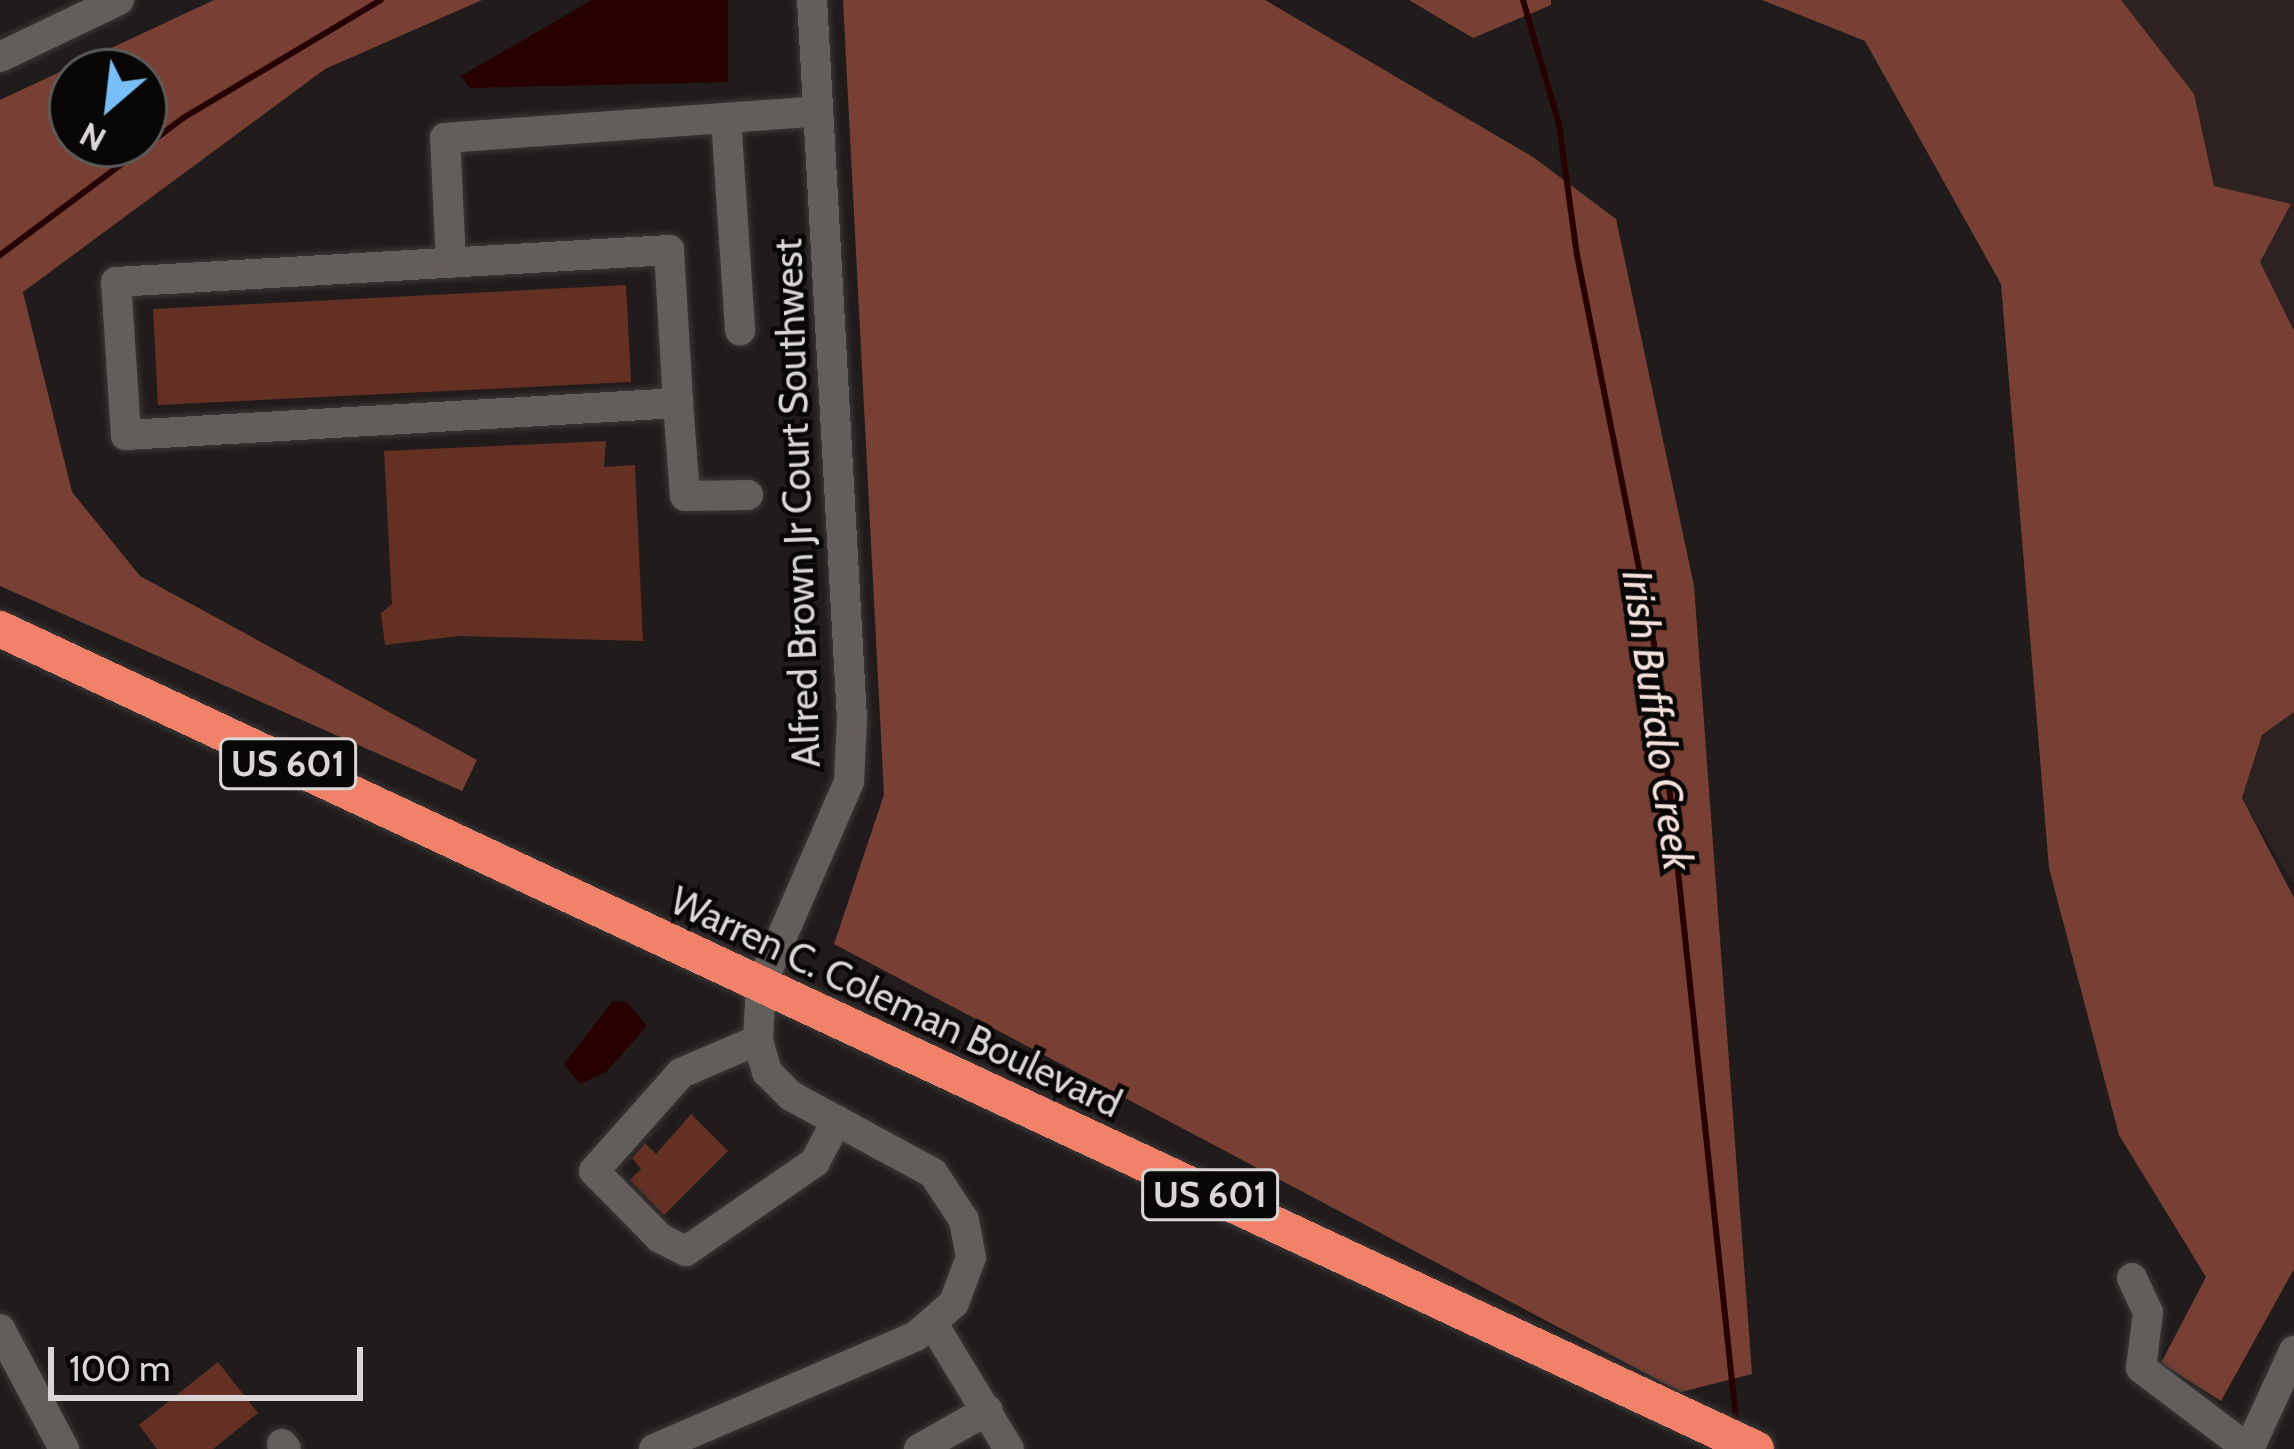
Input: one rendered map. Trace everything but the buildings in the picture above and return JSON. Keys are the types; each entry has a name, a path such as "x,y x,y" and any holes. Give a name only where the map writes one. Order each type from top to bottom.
{"highway":[{"name":"Warren C. Coleman Boulevard","path":"0,629 1756,1449"}],"street":[{"path":"0,57 119,0"},
{"name":"Alfred Brown Jr Court Southwest","path":"760,985 849,782 852,719 812,0"},
{"path":"451,263 445,138 818,111"},
{"path":"726,118 740,331"},
{"path":"678,403 126,435 116,282 669,250 685,496 748,494"},
{"path":"654,1449 891,1349 933,1324 969,1272 964,1220 914,1158 776,1084 758,1040 760,985"},
{"path":"758,1040 681,1073 594,1171 660,1238 686,1251 815,1162 837,1120"},
{"path":"2132,1278 2148,1313 2141,1368 2255,1447 2294,1352"},
{"path":"933,1324 1009,1449"},
{"path":"0,1329 64,1449"},
{"path":"919,1449 988,1410"}],"shaded area":[{"path":"214,0 482,0 325,69 23,292 72,492 140,576 477,760 462,791 0,586 0,100 48,78 48,168 168,168 168,48 111,48"},
{"path":"592,0 728,0 728,82 470,88 461,76"},
{"path":"843,0 1265,0 1533,157 1616,219 1694,586 1752,1374 1681,1392 834,944 884,795"},
{"path":"1409,0 1551,0 1551,5 1473,38"},
{"path":"1762,0 2121,0 2194,94 2214,186 2291,204 2260,262 2294,331 2294,712 2262,735 2242,798 2294,898 2294,1269 2221,1401 2161,1363 2206,1277 2119,1135 2049,868 2001,284 1865,41"},
{"path":"2121,0 2294,0 2294,331 2214,186 2193,94"},
{"path":"2294,712 2294,885 2242,799 2262,735"},
{"path":"613,1001 627,1002 647,1026 606,1072 580,1084 564,1064"}],"waterway":[{"path":"0,255 183,118 381,0"},
{"name":"Irish Buffalo Creek","path":"1523,0 1559,124 1577,255 1654,644 1737,1428"}]}
